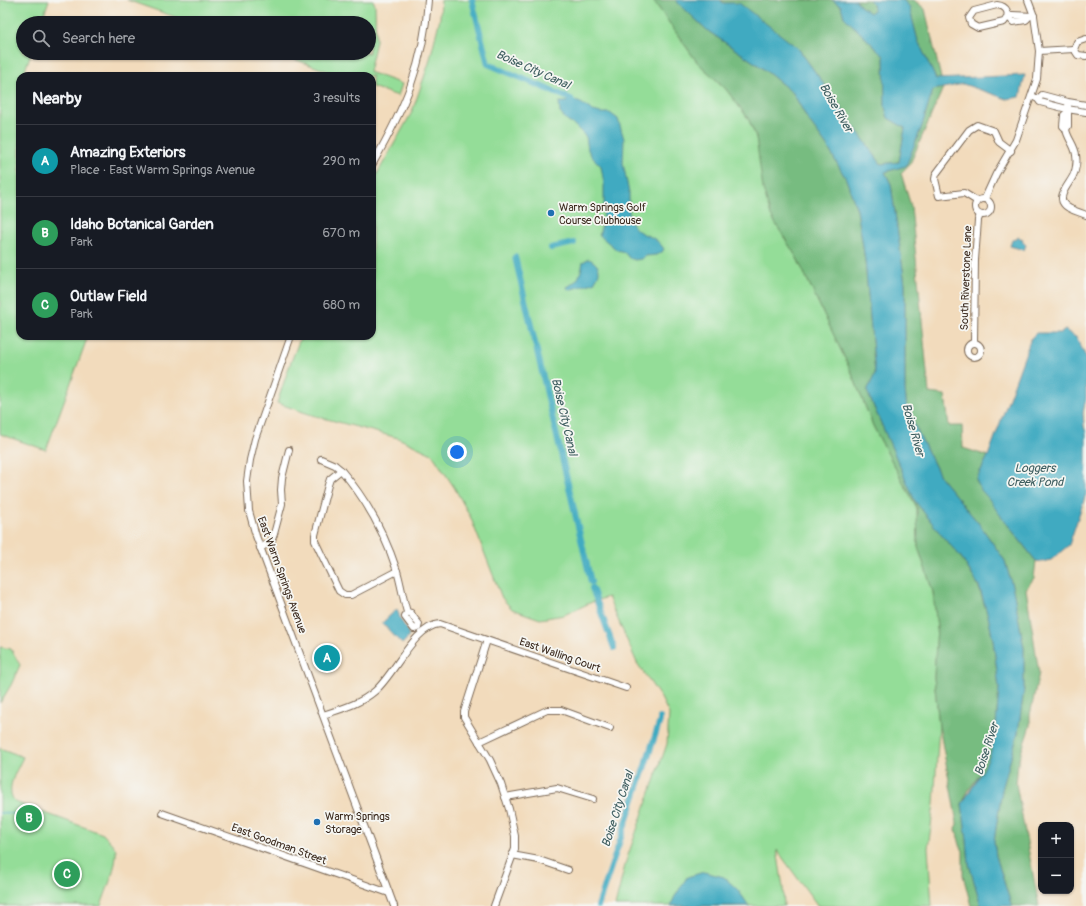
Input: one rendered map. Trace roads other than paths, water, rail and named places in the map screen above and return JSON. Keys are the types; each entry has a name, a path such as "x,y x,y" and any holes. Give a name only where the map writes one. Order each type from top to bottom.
{"street":[{"path":"376,157 396,121 414,78 420,58 426,25 428,0"},
{"name":"South Riverstone Lane","path":"976,201 975,209 980,214 987,214 991,210 990,202 986,198 996,174 1011,151 1016,140 1032,96 1036,79 1039,51 1028,0"},
{"path":"1008,17 1006,8 997,5 974,11 969,18 973,26 978,28 1001,23 1012,15 1032,16"},
{"path":"1074,49 1077,42 1086,39"},
{"path":"1039,51 1074,49"},
{"path":"1074,49 1078,55 1086,56"},
{"path":"1032,96 1040,102 1086,112"},
{"path":"1068,108 1086,105"},
{"path":"1068,108 1064,115 1063,126 1066,129 1076,155 1076,161 1073,176 1064,191 1062,201 1063,204 1069,208 1086,215"},
{"path":"986,198 981,198 976,201 964,192 939,196 935,179 936,174 969,130 977,125 994,132 999,142 1011,151"},
{"name":"South Riverstone Lane","path":"974,343 975,260 978,220 980,214"},
{"name":"East Warm Springs Avenue","path":"290,340 255,439 250,460 247,481 249,511 260,548 394,906"},
{"path":"260,548 269,544 274,534 282,504 282,478 289,450"},
{"path":"321,459 335,465 341,470 357,491 375,520 397,571 408,612 405,616 414,629 420,630 383,683 370,695 352,705 323,715"},
{"path":"341,470 330,479 315,535 317,548 339,592 344,595 351,595 397,571"},
{"name":"East Walling Court","path":"420,630 440,624 626,688"},
{"path":"487,640 464,712 464,717 496,772 505,796 516,842 494,906"},
{"path":"479,742 547,710 561,710 610,728"},
{"path":"505,796 557,788 593,799"},
{"name":"East Goodman Street","path":"162,813 389,893"},
{"path":"512,855 539,860 568,870"}],"water":[{"name":"Boise River","path":"675,0 720,0 723,3 739,3 798,48 881,164 899,162 905,128 888,118 885,107 884,56 844,17 841,6 832,0 856,0 860,6 870,13 874,10 873,4 869,0 903,0 909,6 918,41 936,79 1025,75 1020,97 1007,99 963,84 933,90 922,126 906,166 885,172 891,184 905,284 905,390 907,410 941,478 980,525 1005,561 1013,589 1024,648 1024,689 1018,733 1002,790 994,841 996,856 1012,906 981,906 969,864 962,804 983,770 990,755 995,738 999,688 993,640 988,616 979,586 961,557 943,537 915,501 867,391 875,374 865,261 857,210 846,179 827,146 808,120 793,93 761,67 708,31"},
{"path":"571,99 581,103 593,111 610,113 618,119 624,139 623,163 629,193 629,220 639,231 658,242 664,249 662,252 635,260 629,258 624,252 617,250 599,235 603,221 604,206 604,184 601,166 592,157 588,150 586,137 560,113 559,102 565,102"},
{"path":"1018,237 1023,239 1022,241 1026,245 1024,250 1010,246 1012,240 1017,239"},
{"path":"588,259 594,262 599,269 599,274 594,283 568,290 567,287 575,282 579,277 583,262"},
{"name":"Loggers Creek Pond","path":"1065,330 1077,338 1086,357 1086,398 1083,413 1086,433 1086,494 1069,545 1051,560 1043,562 1036,561 981,490 976,480 988,456 1031,338 1036,333 1061,333"},
{"path":"397,609 409,634 402,644 382,623"},
{"path":"704,872 724,877 738,890 749,906 671,906 674,898 687,877"}],"waterway":[{"name":"Boise City Canal","path":"472,0 488,64 571,99 575,106"},
{"name":"Boise City Canal","path":"551,248 574,243"},
{"name":"Boise City Canal","path":"515,257 591,582"},
{"name":"Boise City Canal","path":"592,588 614,648"},
{"name":"Boise City Canal","path":"598,906 660,718"},
{"path":"0,813 10,813 25,820"}],"place":[{"name":"Warm Springs Golf Course Clubhouse","path":"551,213"},
{"name":"Amazing Exteriors","path":"327,658"},
{"name":"Idaho Botanical Garden","path":"29,818"},
{"name":"Warm Springs Storage","path":"317,822"},
{"name":"Outlaw Field","path":"67,874"}]}
